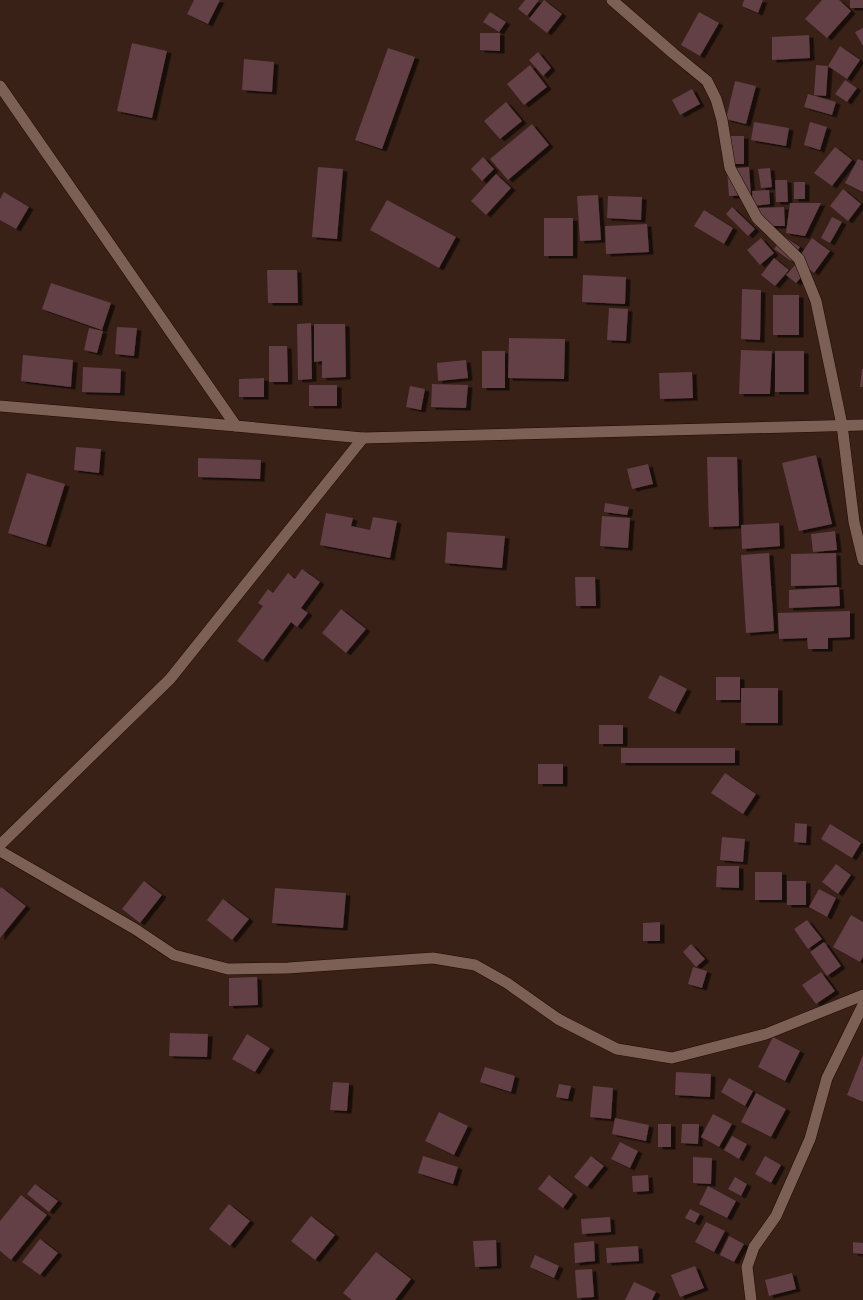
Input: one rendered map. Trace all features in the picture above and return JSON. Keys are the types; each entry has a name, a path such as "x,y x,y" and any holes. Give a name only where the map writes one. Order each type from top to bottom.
{"street":[{"path":"612,0 707,81 716,98 722,120 730,168 757,218 799,260 816,301 842,425 854,522 863,560"},
{"path":"0,86 236,426"},
{"path":"0,406 363,438 863,425"},
{"path":"0,845 170,679 363,438"},
{"path":"0,852 135,929 174,955 228,969 288,968 433,958 475,965 507,983 558,1019 617,1049 672,1058 766,1034 863,995"},
{"path":"751,1300 747,1267 754,1247 776,1216 810,1139 827,1078 863,1005"}],"building":[{"path":"194,0 220,0 208,24 187,14"},
{"path":"525,0 539,0 527,16 518,9"},
{"path":"544,0 562,14 547,33 529,19"},
{"path":"744,0 763,0 758,13 742,6"},
{"path":"822,0 839,0 851,11 827,38 805,19"},
{"path":"850,0 863,0 863,8 850,8"},
{"path":"490,12 506,22 499,32 483,22"},
{"path":"699,12 719,23 700,56 681,45"},
{"path":"863,28 863,46 855,32"},
{"path":"480,33 500,33 500,51 480,50"},
{"path":"809,35 810,58 772,60 772,37"},
{"path":"132,43 167,51 152,118 117,111"},
{"path":"840,46 860,60 847,79 828,66"},
{"path":"388,48 415,57 382,149 355,140"},
{"path":"538,52 551,68 543,76 529,60"},
{"path":"244,59 274,62 272,92 242,90"},
{"path":"530,65 547,87 524,105 507,84"},
{"path":"816,65 828,66 826,96 814,95"},
{"path":"845,80 857,88 847,102 835,94"},
{"path":"735,81 756,86 746,124 726,119"},
{"path":"692,89 700,104 680,115 672,100"},
{"path":"808,94 836,102 832,115 804,107"},
{"path":"506,102 522,121 500,139 484,121"},
{"path":"754,122 789,128 786,146 751,140"},
{"path":"810,122 827,127 820,150 804,145"},
{"path":"532,124 549,145 508,180 490,159"},
{"path":"724,136 744,136 744,164 723,164"},
{"path":"835,147 852,160 832,186 814,173"},
{"path":"483,157 494,169 482,181 471,169"},
{"path":"858,159 863,161 863,192 845,183"},
{"path":"318,167 343,169 337,239 312,237"},
{"path":"749,167 751,195 729,196 727,169"},
{"path":"770,168 772,187 761,188 758,169"},
{"path":"496,174 511,188 486,215 471,201"},
{"path":"775,180 787,180 788,202 776,202"},
{"path":"794,182 805,182 805,199 794,199"},
{"path":"843,189 861,204 848,221 830,206"},
{"path":"769,190 770,204 753,206 752,191"},
{"path":"4,192 29,207 16,229 0,220 0,199"},
{"path":"598,195 601,240 580,241 577,196"},
{"path":"608,196 642,197 641,220 607,218"},
{"path":"387,200 456,237 439,268 370,230"},
{"path":"790,203 821,203 805,236 786,233"},
{"path":"732,207 755,229 748,236 726,214"},
{"path":"784,207 785,226 755,226 755,208"},
{"path":"704,210 733,228 724,244 694,226"},
{"path":"832,217 842,222 830,243 821,238"},
{"path":"544,218 573,218 573,256 544,256"},
{"path":"647,224 649,252 606,254 605,226"},
{"path":"783,236 800,247 791,261 774,249"},
{"path":"761,238 774,253 760,265 747,250"},
{"path":"812,238 830,251 814,273 797,260"},
{"path":"774,258 789,270 775,286 761,275"},
{"path":"797,263 806,272 796,283 786,275"},
{"path":"267,270 297,270 298,303 268,303"},
{"path":"583,275 626,277 625,304 582,302"},
{"path":"51,283 111,303 102,330 42,309"},
{"path":"742,289 761,290 760,340 741,339"},
{"path":"773,295 799,295 799,335 773,335"},
{"path":"609,308 628,309 626,341 607,340"},
{"path":"311,323 312,379 298,380 297,324"},
{"path":"314,324 345,324 346,377 322,378 322,361 314,362"},
{"path":"117,327 137,328 134,356 115,354"},
{"path":"89,328 103,331 97,353 84,350"},
{"path":"509,338 565,339 564,379 508,378"},
{"path":"269,346 287,346 288,382 269,382"},
{"path":"741,350 772,351 770,394 739,394"},
{"path":"482,351 505,351 505,388 482,388"},
{"path":"775,351 804,351 804,392 775,392"},
{"path":"23,355 73,360 71,387 21,381"},
{"path":"466,360 468,378 438,381 437,363"},
{"path":"83,367 121,369 120,393 82,392"},
{"path":"862,369 863,387 860,387"},
{"path":"692,372 693,398 660,399 659,373"},
{"path":"264,378 264,397 239,397 239,379"},
{"path":"432,384 468,385 466,408 431,407"},
{"path":"309,385 337,385 337,406 309,406"},
{"path":"410,386 425,389 421,410 406,407"},
{"path":"76,447 101,449 99,473 74,470"},
{"path":"816,455 832,524 799,531 782,463"},
{"path":"707,457 737,457 739,526 709,527"},
{"path":"198,458 261,460 260,479 198,477"},
{"path":"648,464 653,484 632,489 627,469"},
{"path":"27,473 65,484 46,545 8,533"},
{"path":"605,503 629,507 627,515 604,512"},
{"path":"326,513 353,518 351,526 370,530 373,517 397,521 390,558 320,545"},
{"path":"602,516 630,518 628,548 600,546"},
{"path":"779,523 780,546 742,549 741,525"},
{"path":"835,531 837,550 813,552 811,534"},
{"path":"447,532 505,536 502,568 445,563"},
{"path":"769,553 774,631 746,633 741,555"},
{"path":"836,553 837,585 791,586 791,554"},
{"path":"302,569 320,582 301,608 308,613 297,627 291,622 263,660 237,641 263,606 258,603 268,589 273,593 288,573 295,579"},
{"path":"575,577 595,577 596,606 576,606"},
{"path":"839,587 840,606 789,608 789,590"},
{"path":"341,609 366,629 346,653 322,633"},
{"path":"850,611 850,637 828,638 828,649 808,649 807,638 779,639 778,613"},
{"path":"660,675 687,689 675,712 648,698"},
{"path":"716,677 740,677 740,700 716,700"},
{"path":"741,688 778,688 778,723 741,723"},
{"path":"599,725 623,725 623,744 599,744"},
{"path":"621,748 735,748 735,763 621,763"},
{"path":"538,764 563,764 563,784 538,784"},
{"path":"725,773 756,794 743,814 711,793"},
{"path":"795,823 807,824 806,843 794,842"},
{"path":"830,824 861,843 852,858 821,839"},
{"path":"722,837 745,839 743,862 720,860"},
{"path":"836,864 851,875 838,894 822,882"},
{"path":"717,866 739,866 739,888 716,887"},
{"path":"755,872 782,872 782,900 755,900"},
{"path":"144,881 162,895 140,923 122,909"},
{"path":"787,881 806,881 806,905 787,905"},
{"path":"1,887 26,906 0,938 0,889"},
{"path":"275,888 346,893 343,928 272,923"},
{"path":"819,889 836,898 827,917 809,907"},
{"path":"223,899 249,919 232,940 207,920"},
{"path":"851,915 863,922 863,957 860,962 833,947"},
{"path":"807,920 822,939 808,949 794,929"},
{"path":"660,922 660,941 643,941 643,923"},
{"path":"824,942 841,966 827,976 810,952"},
{"path":"691,944 705,959 696,967 683,952"},
{"path":"693,967 707,971 702,988 688,984"},
{"path":"821,972 835,991 816,1004 802,985"},
{"path":"257,977 258,1005 229,1006 229,978"},
{"path":"170,1033 208,1034 207,1057 169,1056"},
{"path":"247,1034 270,1048 255,1072 232,1059"},
{"path":"773,1037 800,1051 785,1081 758,1067"},
{"path":"863,1055 863,1102 847,1095"},
{"path":"485,1067 515,1076 511,1092 480,1082"},
{"path":"676,1072 711,1074 710,1097 675,1095"},
{"path":"729,1078 753,1091 745,1106 721,1092"},
{"path":"333,1082 349,1083 347,1111 330,1110"},
{"path":"559,1084 571,1086 568,1099 556,1097"},
{"path":"593,1086 613,1088 611,1119 590,1117"},
{"path":"756,1093 786,1109 771,1137 741,1122"},
{"path":"439,1112 468,1126 454,1155 425,1141"},
{"path":"713,1114 732,1124 719,1147 701,1137"},
{"path":"615,1118 649,1125 646,1141 612,1134"},
{"path":"658,1124 671,1124 671,1147 658,1147"},
{"path":"682,1124 699,1124 698,1144 681,1143"},
{"path":"732,1136 747,1144 739,1159 724,1150"},
{"path":"620,1142 638,1151 630,1168 611,1159"},
{"path":"423,1156 458,1167 453,1184 418,1173"},
{"path":"591,1156 604,1166 587,1187 574,1177"},
{"path":"765,1156 781,1165 771,1183 755,1174"},
{"path":"693,1157 712,1158 711,1184 693,1183"},
{"path":"549,1175 573,1194 563,1208 538,1189"},
{"path":"648,1175 649,1191 633,1192 632,1176"},
{"path":"735,1177 747,1184 741,1196 728,1189"},
{"path":"35,1184 58,1201 49,1212 27,1194"},
{"path":"708,1186 736,1201 727,1218 699,1204"},
{"path":"21,1195 47,1215 11,1260 0,1251 0,1221"},
{"path":"229,1204 250,1221 230,1246 209,1229"},
{"path":"690,1209 700,1214 695,1223 685,1218"},
{"path":"311,1216 335,1235 315,1260 291,1241"},
{"path":"610,1217 611,1232 582,1234 581,1219"},
{"path":"706,1222 725,1231 714,1252 695,1242"},
{"path":"729,1236 744,1244 734,1262 720,1255"},
{"path":"40,1239 58,1253 40,1275 22,1262"},
{"path":"496,1240 497,1266 475,1267 473,1241"},
{"path":"594,1241 595,1261 575,1263 574,1243"},
{"path":"853,1242 863,1243 863,1254 853,1253"},
{"path":"638,1246 639,1261 607,1263 606,1248"},
{"path":"376,1252 411,1279 395,1300 352,1300 343,1293"},
{"path":"535,1255 559,1266 554,1278 530,1267"},
{"path":"695,1266 704,1288 680,1297 671,1275"},
{"path":"592,1269 594,1297 577,1298 575,1270"},
{"path":"792,1273 796,1289 769,1296 765,1280"},
{"path":"634,1282 656,1292 652,1300 625,1300"}]}
